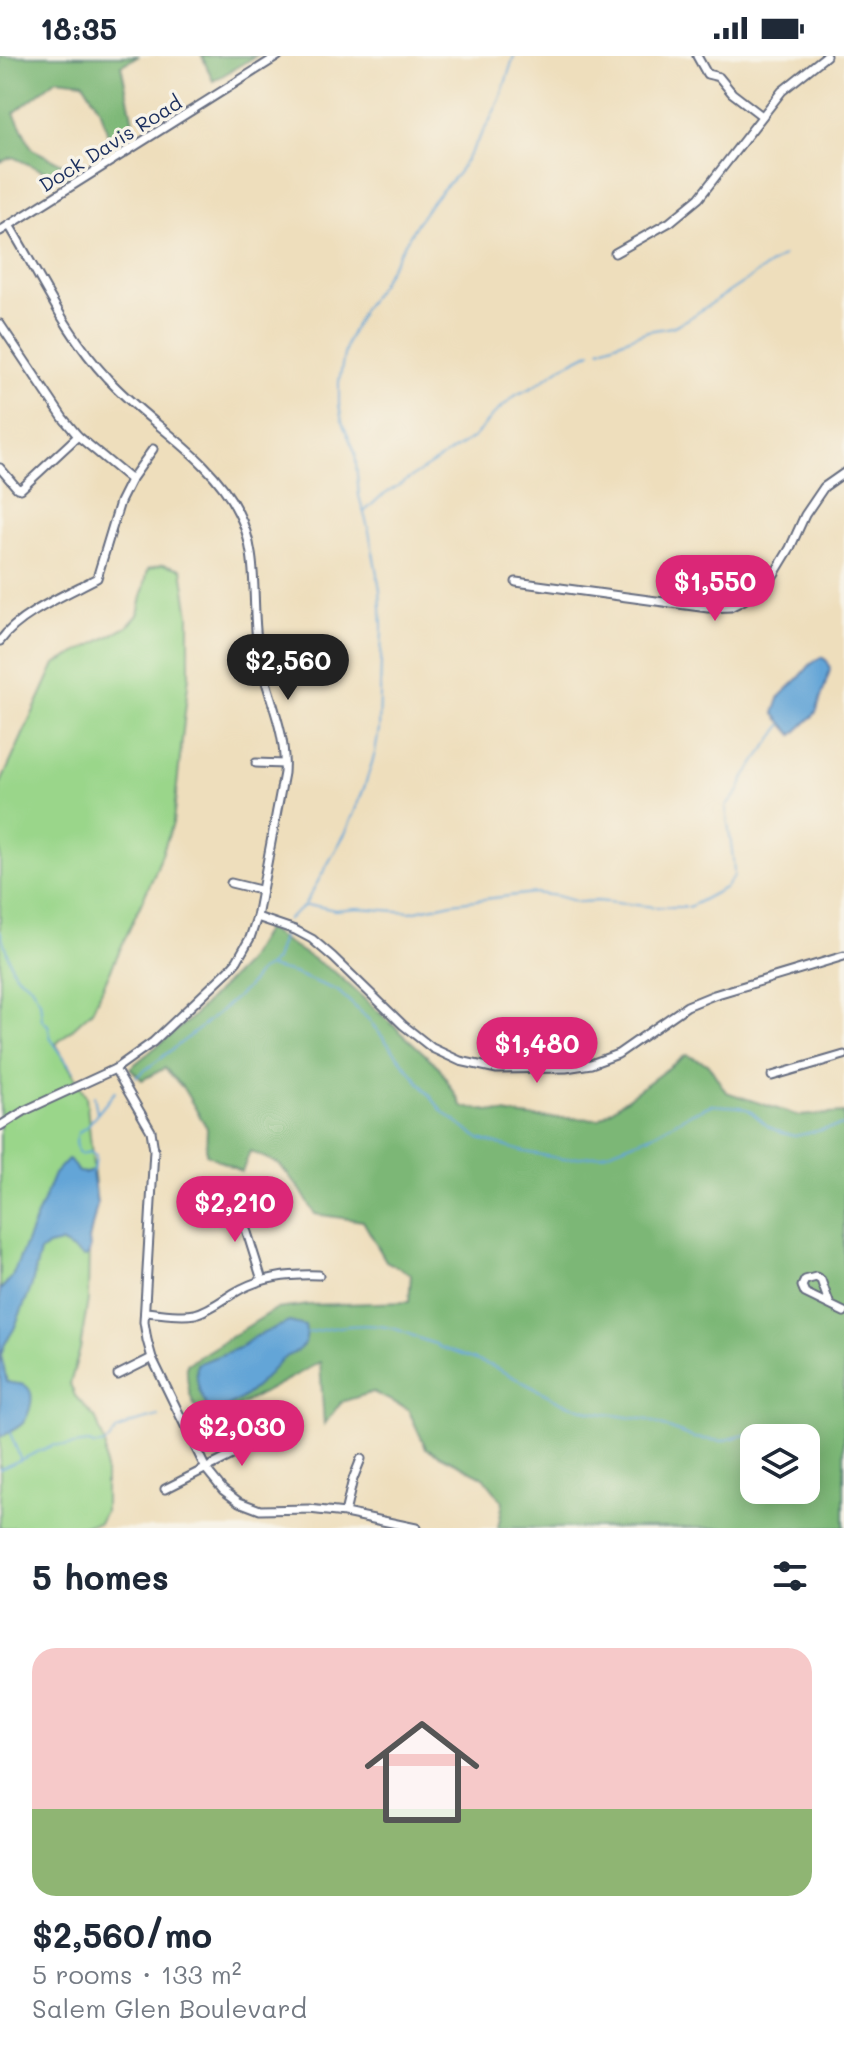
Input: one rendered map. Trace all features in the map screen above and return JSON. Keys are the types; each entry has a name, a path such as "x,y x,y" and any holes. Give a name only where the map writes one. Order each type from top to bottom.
{"street":[{"name":"Dock Davis Road","path":"0,231 278,56"},
{"path":"697,56 707,74 719,77 732,93 762,116"},
{"path":"615,253 670,222 699,198 782,91 826,56"},
{"path":"0,1126 26,1110 115,1069 153,1042 229,970 244,949 257,917 284,764 281,732 258,651 252,554 239,513 214,477 195,457 116,388 81,348 9,225"},
{"path":"0,324 78,436 131,480"},
{"path":"0,468 21,489 78,436"},
{"path":"0,641 27,617 97,578 120,502 153,449"},
{"path":"516,582 708,608 730,607 770,581 805,515 824,487 844,473"},
{"path":"256,763 284,764"},
{"path":"231,883 260,890"},
{"path":"257,917 312,939 432,1048 460,1061 497,1069 579,1067 605,1060 687,1006 844,956"},
{"path":"772,1076 844,1055"},
{"path":"115,1069 153,1140 144,1331 152,1358 206,1469 223,1490 249,1507 345,1513 416,1528"},
{"path":"246,1206 245,1226 262,1280"},
{"path":"145,1312 181,1315 200,1312 262,1280 287,1275 319,1275"},
{"path":"830,1305 844,1312"},
{"path":"118,1375 152,1358"},
{"path":"165,1489 264,1439"},
{"path":"345,1513 361,1459"}],"green space":[{"path":"0,56 139,56 121,65 135,131 111,146 101,111 83,82 57,79 14,113 32,149 76,171 63,180 13,157 0,162"},
{"path":"202,56 256,56 213,81"},
{"path":"163,564 182,569 189,616 189,675 173,823 155,873 92,1011 56,1044 86,1096 97,1205 89,1240 88,1300 80,1349 70,1384 75,1396 96,1419 105,1445 105,1511 99,1523 70,1528 0,1528 0,785 55,664 127,627 138,615 148,569"},
{"path":"266,929 337,974 439,1067 463,1107 530,1117 599,1119 686,1055 708,1064 726,1092 799,1116 844,1113 844,1528 498,1528 503,1502 483,1477 426,1448 408,1409 373,1392 341,1402 324,1425 320,1362 207,1423 191,1396 187,1364 276,1309 409,1302 411,1274 386,1261 363,1221 315,1214 300,1189 279,1164 250,1151 242,1172 206,1154 207,1128 183,1088 165,1068 142,1080 130,1068 188,1021 244,965"}],"water":[{"path":"821,657 828,662 830,670 817,710 793,735 774,713 780,696"},
{"path":"68,1159 78,1172 92,1171 97,1205 89,1239 90,1249 88,1256 84,1257 61,1243 40,1252 31,1288 1,1355 7,1382 26,1386 31,1394 31,1404 23,1423 0,1437 0,1290 12,1277 54,1174"},
{"path":"289,1322 305,1326 304,1344 281,1360 240,1399 226,1408 211,1412 199,1390 197,1364 239,1348 254,1337"}],"waterway":[{"path":"287,920 304,906 347,830 364,788 379,729 380,590 359,496 355,452 342,422 339,404 344,355 364,307 417,223 458,173 489,122 514,56"},
{"path":"600,349 648,331 672,327 688,319 783,256"},
{"path":"364,512 379,498 474,437 516,395 591,352"},
{"path":"305,906 411,912 452,903 534,893 578,902 689,907 726,887 734,876 726,807 782,725"},
{"path":"0,931 12,968 31,986 40,1001 42,1020 48,1025 51,1039 74,1072"},
{"path":"136,1077 246,989 260,971 275,960 283,934"},
{"path":"268,967 293,973 338,991 368,1019 443,1112 479,1139 525,1152 563,1159 601,1155 652,1135 711,1105 749,1110 769,1127 795,1136 844,1125"},
{"path":"92,1172 96,1156 90,1152 78,1152 78,1133 115,1092"},
{"path":"94,1096 97,1112"},
{"path":"307,1333 362,1325 395,1329 492,1366 561,1402 592,1412 648,1420 694,1438 722,1441 740,1436"},
{"path":"0,1469 53,1445 102,1445 116,1431 159,1416"},
{"path":"10,1433 21,1460"}]}
